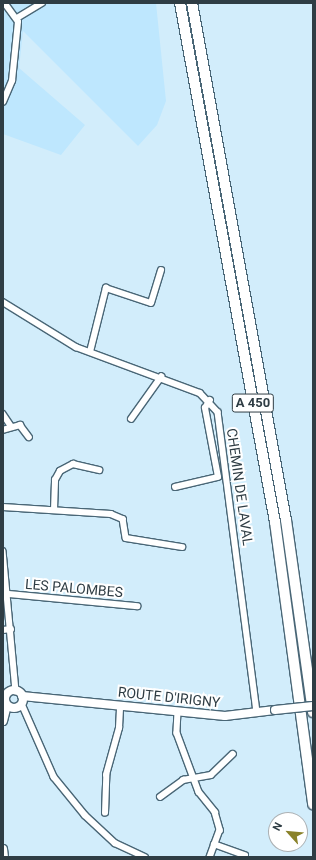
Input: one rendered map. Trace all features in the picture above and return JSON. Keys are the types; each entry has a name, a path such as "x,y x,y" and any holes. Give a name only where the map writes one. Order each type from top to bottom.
{"highway":[{"name":"A 450","path":"180,3 275,522 313,804"},
{"name":"A 450","path":"192,3 286,520 313,712"}],"street":[{"path":"3,102 12,81 17,18 4,3"},
{"path":"17,18 42,3"},
{"path":"90,352 106,288 151,303 161,271"},
{"path":"3,302 90,352 161,377 210,400 206,408 218,477 175,487"},
{"path":"131,419 161,377"},
{"name":"CHEMIN DE LAVAL","path":"210,400 218,412 257,712"},
{"path":"3,414 10,426"},
{"path":"3,430 10,426 20,424 29,437"},
{"path":"54,510 55,480 60,471 73,464 100,470"},
{"path":"3,507 111,514 123,519 126,538 182,547"},
{"path":"3,552 20,697 58,782 114,843 145,857"},
{"name":"LES PALOMBES","path":"9,594 137,606"},
{"path":"3,602 10,602"},
{"path":"3,630 12,629"},
{"path":"3,721 5,702 8,693 20,697"},
{"name":"ROUTE D'IRIGNY","path":"5,702 14,708 20,697 224,716 313,706"},
{"path":"106,813 106,775 118,728 120,706"},
{"path":"178,712 177,733 196,778 199,792 215,812 220,830 210,857"},
{"path":"160,797 183,780 211,775 233,754"},
{"path":"214,844 245,855"},
{"path":"3,851 4,857"}],"shaded area":[{"path":"3,3 156,3 166,101 157,125 138,146 23,31 19,68 85,125 61,155 3,134"}]}
